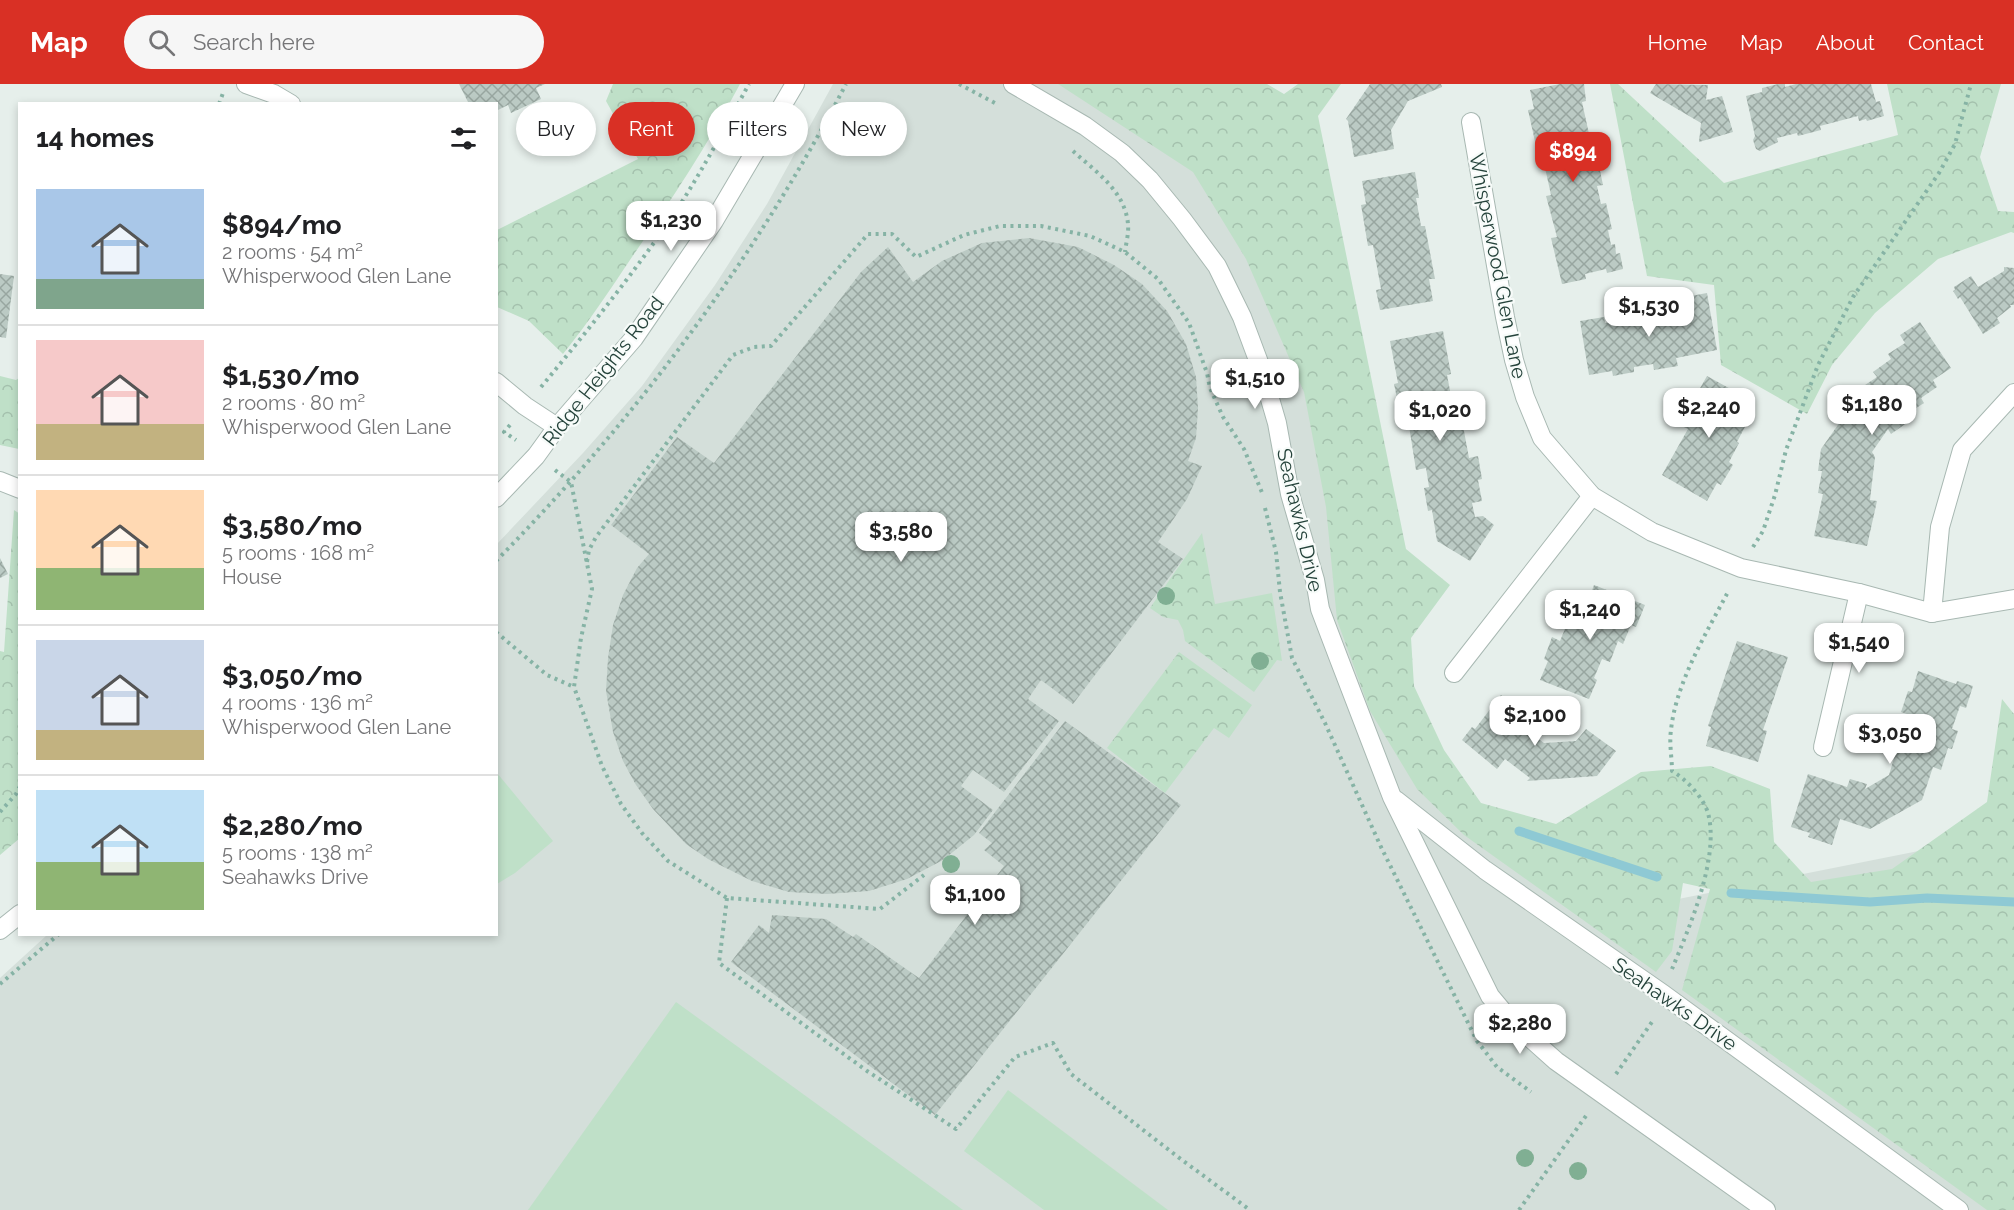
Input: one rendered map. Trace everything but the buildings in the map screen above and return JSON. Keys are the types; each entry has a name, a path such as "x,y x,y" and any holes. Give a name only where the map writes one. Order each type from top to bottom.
{"street":[{"path":"246,84 274,94 288,102"},
{"name":"Ridge Heights Road","path":"498,496 536,456 641,328 714,221 795,84"},
{"name":"Seahawks Drive","path":"1013,84 1085,126 1122,153 1150,180 1217,266 1242,317 1261,368 1277,423 1290,494 1315,580 1320,609 1392,797 1490,996 1510,1020 1556,1061 1766,1210"},
{"name":"Whisperwood Glen Lane","path":"1471,122 1505,317 1525,397 1542,438 1592,495 1652,532 1741,568 1859,593 1932,613 2014,599"},
{"path":"498,384 557,428"},
{"path":"1932,613 1940,527 1962,450 2014,393"},
{"path":"0,481 18,488"},
{"path":"1454,673 1592,495"},
{"path":"1823,747 1859,593"},
{"name":"Seahawks Drive","path":"1392,797 1485,870 1672,1000 1959,1210"},
{"path":"0,930 18,916"}],"path":[{"path":"556,369 669,222 749,84"},
{"path":"498,559 571,482 680,348 745,256 812,149 846,84"},
{"path":"959,84 999,105"},
{"path":"1955,144 1971,84"},
{"path":"1064,145 1112,185 1123,204 1128,225 1125,252"},
{"path":"587,562 589,550 596,537 733,356 754,347 771,346 868,234 892,234 916,257 964,235 1000,226 1041,226 1090,236 1125,252 1158,279 1189,323 1210,388 1223,417 1244,449 1262,493 1276,552"},
{"path":"571,482 592,589 581,638 574,687 602,766 621,804 642,833 668,861 727,898 880,909 924,875"},
{"path":"498,634 547,675 574,687"},
{"path":"0,812 18,790"},
{"path":"727,898 719,963 867,1071 956,1129 1015,1057 1053,1043 1071,1074 1250,1210"},
{"path":"0,984 57,936"},
{"path":"1612,1080 1655,1017"},
{"path":"1519,1210 1592,1107"}],"shaded area":[{"path":"833,84 1253,84 1421,762 1633,908 2014,832 2014,1210 0,1210 0,978 46,936 498,936 498,543 583,453 642,386 715,285 767,204 793,156 808,156 808,129 820,108 820,156 907,156 907,102 823,102"}],"green space":[{"path":"613,84 740,84 730,102 707,102 707,141 599,306 563,354 529,321 498,307 498,229 638,159 636,156 695,156 695,102 608,102 608,105 606,101"},
{"path":"1058,84 1267,84 1284,94 1298,84 1341,84 1318,116 1406,549 1450,585 1411,638 1414,686 1444,750 1481,803 1556,824 1641,772 1711,766 1770,789 1774,842 1811,882 1892,869 1987,802 2002,699 2014,714 2014,1210 1987,1210 1682,990 1710,889 1683,883 1672,951 1656,972 1464,835 1417,789 1370,711 1337,620 1326,507 1304,392 1246,259 1193,172"},
{"path":"1610,84 1618,84 1724,183 1898,135 1887,84 2001,84 1980,157 1998,211 2014,212 2014,233 2011,232 1938,259 1875,313 1832,365 1807,414 1721,365 1714,285 1647,276"},
{"path":"0,376 18,379 18,449 0,445"},
{"path":"14,510 18,513 18,840 0,855 0,651 4,652"},
{"path":"1202,533 1215,604 1272,593 1282,661 1277,660 1254,692 1185,641 1178,620 1163,617 1150,608"},
{"path":"1179,652 1252,705 1229,738 1214,728 1165,793 1107,748"},
{"path":"498,774 553,841 515,873 498,883"},
{"path":"676,1002 963,1210 528,1210"},
{"path":"1008,1090 1168,1210 1044,1210 964,1151"}],"waterway":[{"path":"1519,831 1657,877"},
{"path":"1731,893 1870,902 1927,898 2014,902"}]}
